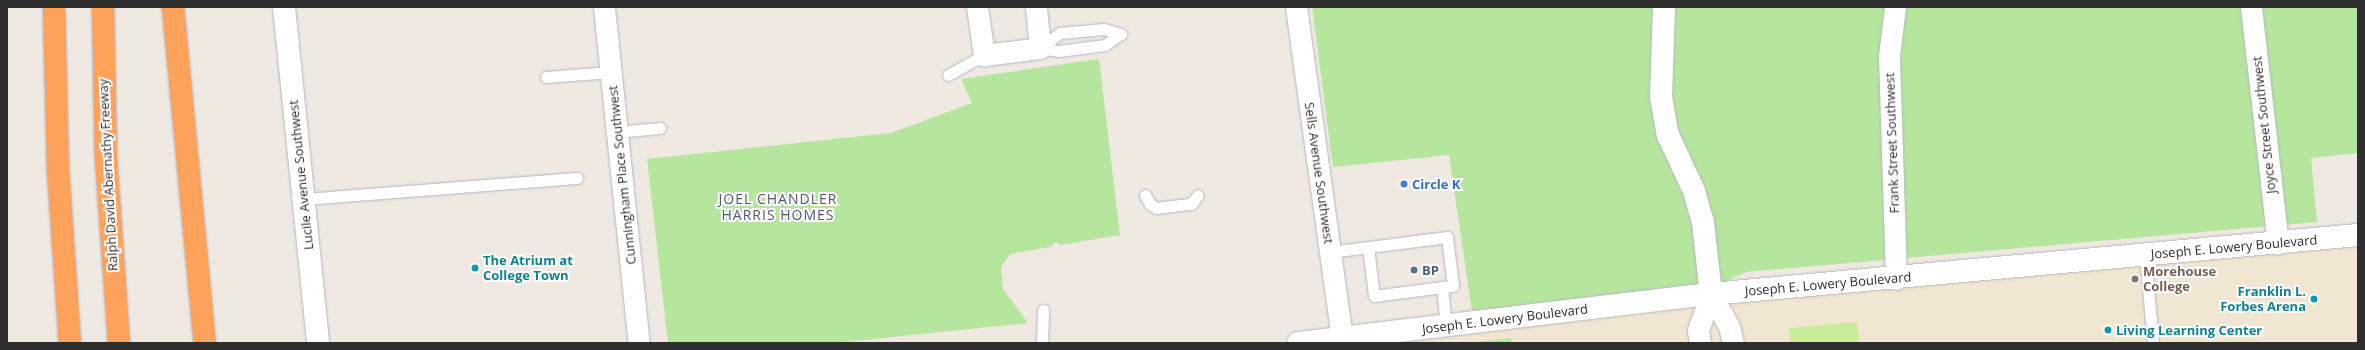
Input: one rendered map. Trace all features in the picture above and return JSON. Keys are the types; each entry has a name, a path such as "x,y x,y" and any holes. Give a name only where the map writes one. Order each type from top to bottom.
{"highway":[{"path":"54,7 58,169 70,343"},
{"name":"Ralph David Abernathy Freeway","path":"103,7 105,150 119,343"},
{"path":"173,7 205,343"}],"main road":[{"name":"Lucile Avenue Southwest","path":"284,7 316,341"},
{"path":"1664,7 1662,97 1668,135 1694,191 1703,222 1711,294"},
{"name":"Joseph E. Lowery Boulevard","path":"1298,343 1342,339 1711,294 1896,279 2358,235"}],"street":[{"name":"Cunningham Place Southwest","path":"604,7 639,343"},
{"path":"978,7 984,55 1040,48 1036,7"},
{"name":"Sells Avenue Southwest","path":"1296,7 1342,339"},
{"name":"Frank Street Southwest","path":"1895,7 1889,56 1896,279"},
{"name":"Joyce Street Southwest","path":"2251,7 2278,243"},
{"path":"1700,343 1698,330 1711,294"},
{"path":"1711,294 1729,326 1733,343"}],"lane":[{"path":"1104,29 1121,34 1105,45 1059,51 1040,48 1060,33 1104,29"},
{"path":"948,75 984,55"},
{"path":"546,77 611,72"},
{"path":"617,132 660,128"},
{"path":"303,199 577,178"},
{"path":"1145,194 1150,204 1156,208 1191,204 1198,195"},
{"path":"1330,252 1447,237 1453,286 1374,296 1368,248"},
{"path":"2145,255 2153,343"},
{"path":"1442,287 1446,326"},
{"path":"1042,343 1043,310"}],"shaded area":[{"name":"Morehouse College","path":"2358,235 2358,343 1276,343 2141,256"}],"green space":[{"path":"1312,7 2358,7 2358,153 2311,158 2317,222 1746,272 1682,302 1472,312 1449,155 1333,167"},
{"path":"1099,59 1120,235 1060,245 1056,242 1050,247 1010,254 1001,267 1003,289 1028,323 835,343 668,343 647,159 891,133 972,103 961,79"},
{"path":"1857,322 1859,343 1791,343 1789,328"},
{"path":"1511,338 1511,343 1469,343"}],"place":[{"name":"Circle K","path":"1404,184"},
{"name":"The Atrium at College Town","path":"475,268"},
{"name":"BP","path":"1414,270"},
{"name":"Morehouse College","path":"2135,279"},
{"name":"Franklin L. Forbes Arena","path":"2314,299"},
{"name":"Living Learning Center","path":"2108,330"}],"district":[{"name":"JOEL CHANDLER HARRIS HOMES","path":"778,208"}]}
